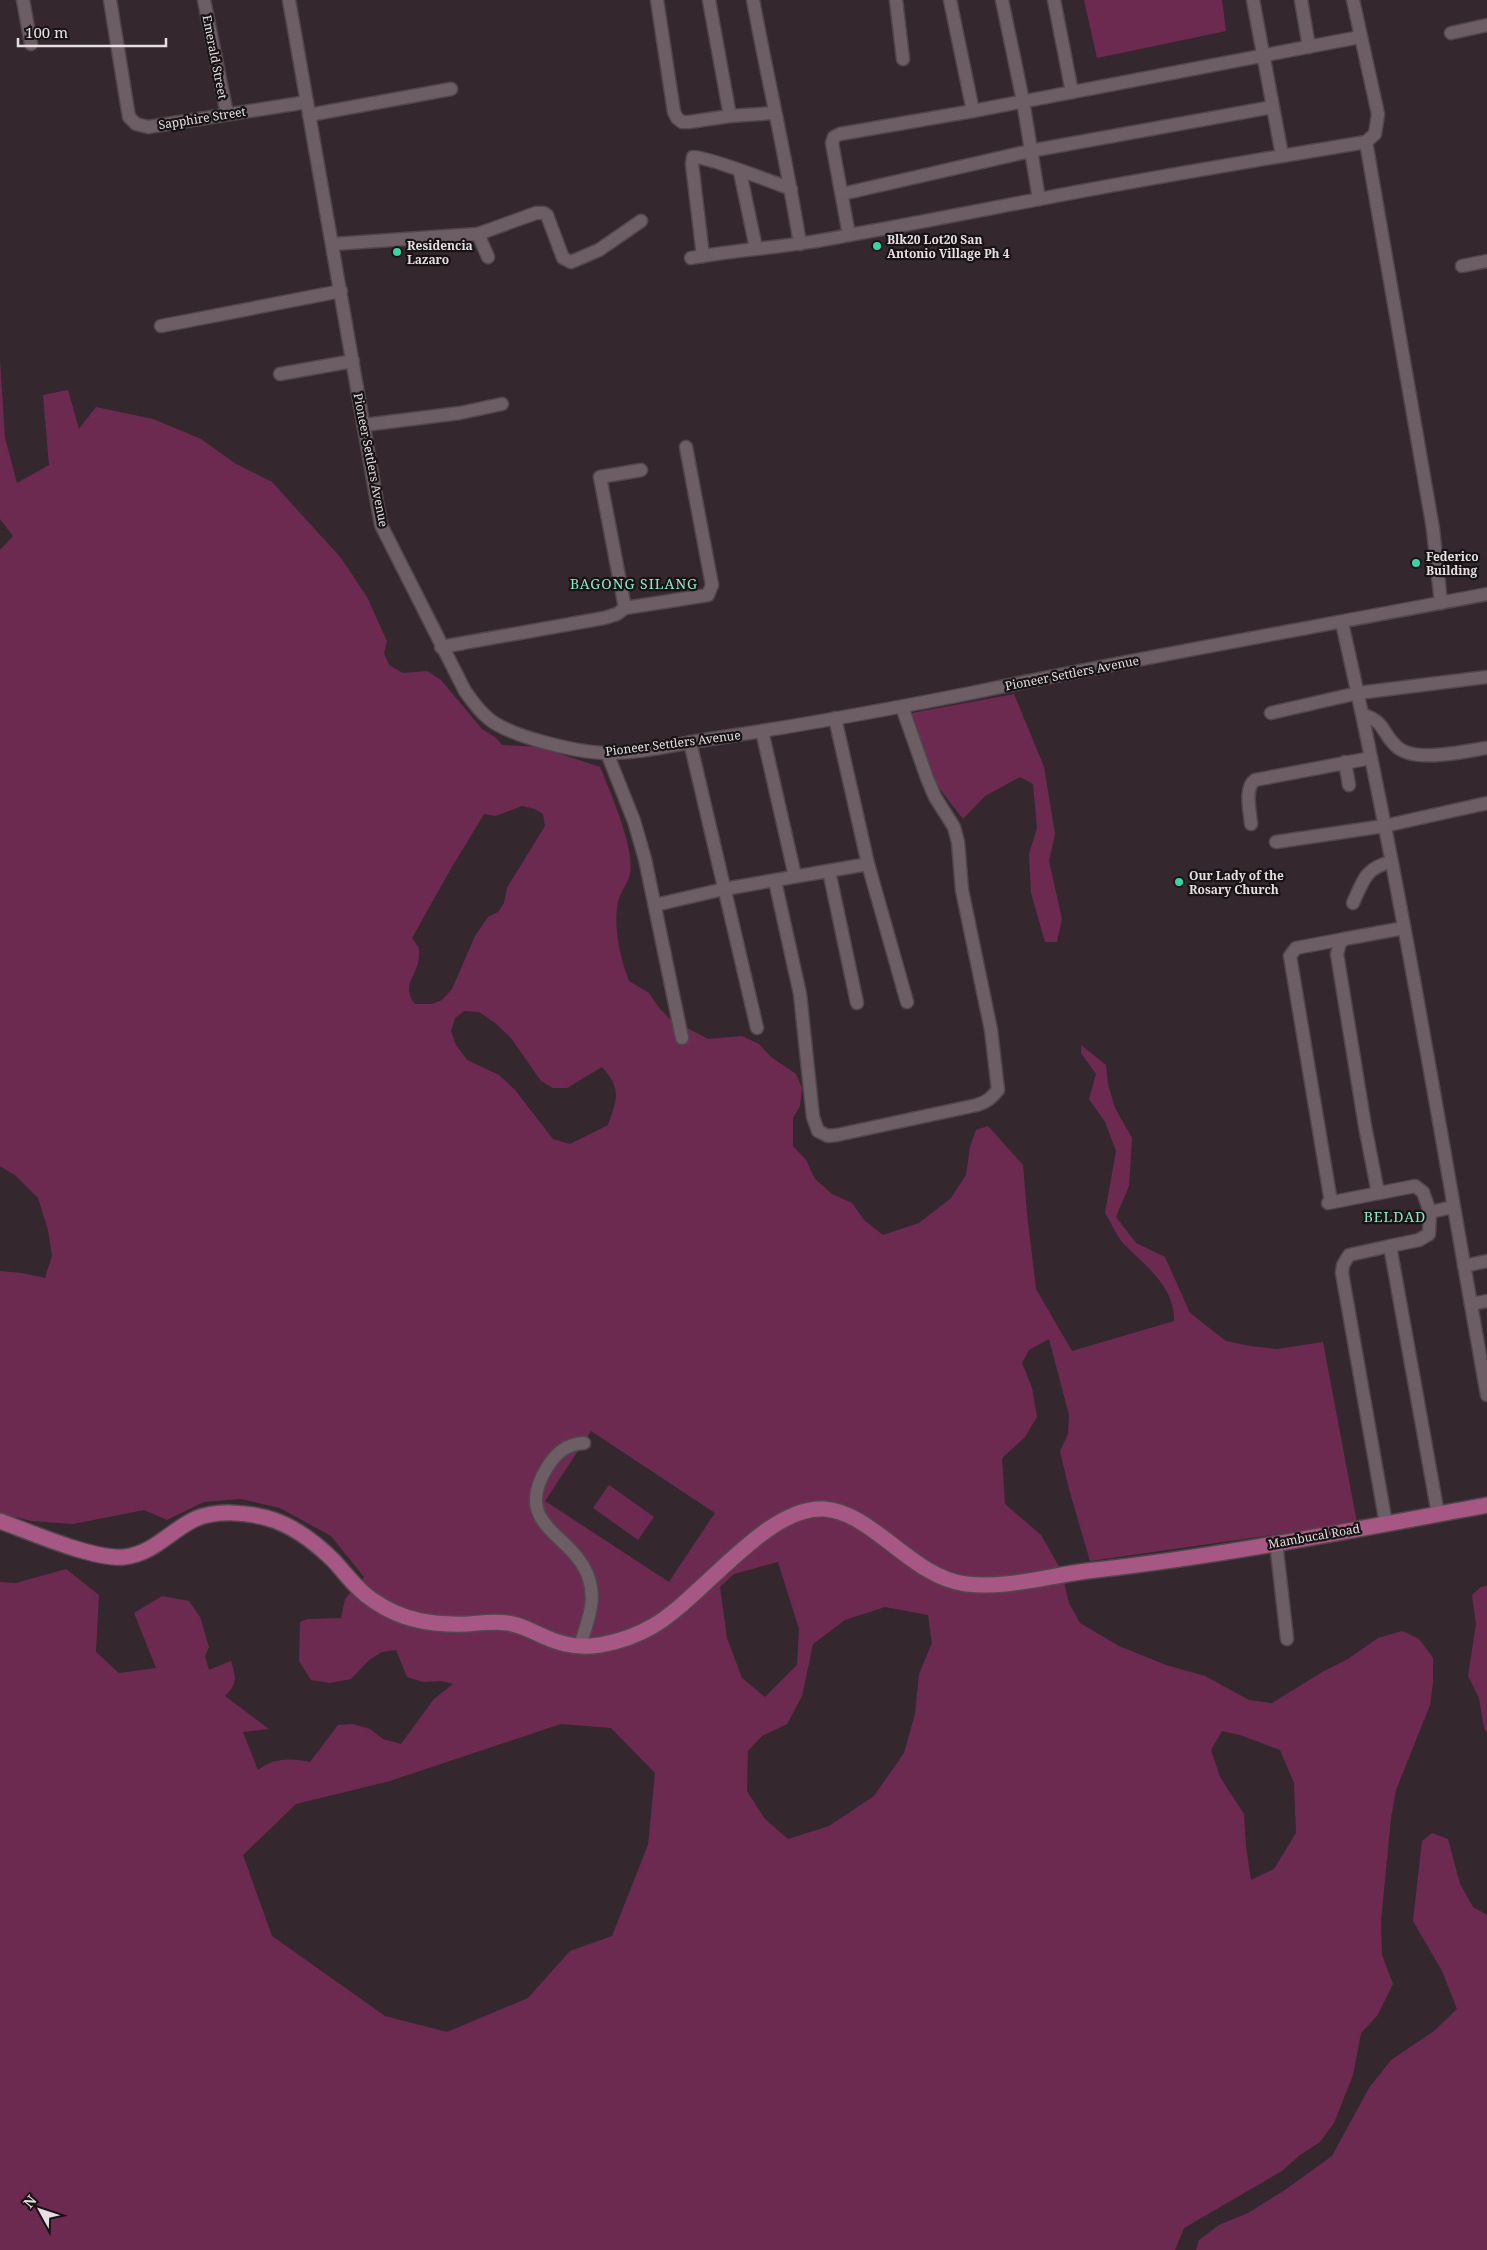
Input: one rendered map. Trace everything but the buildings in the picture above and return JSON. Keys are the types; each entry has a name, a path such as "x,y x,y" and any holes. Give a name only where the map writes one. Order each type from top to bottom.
{"main road":[{"name":"Mambucal Road","path":"0,1521 87,1551 106,1556 122,1557 142,1553 161,1543 195,1520 214,1514 252,1514 269,1518 300,1532 331,1558 359,1589 374,1602 403,1616 440,1624 511,1623 555,1641 580,1646 601,1645 626,1638 654,1626 770,1528 787,1518 808,1510 825,1509 857,1520 930,1572 947,1580 965,1584 1007,1584 1140,1565 1386,1524 1487,1505"}],"street":[{"path":"24,0 31,44"},
{"name":"Sapphire Street","path":"110,0 131,121 143,127 148,127 307,102"},
{"name":"Emerald Street","path":"204,0 227,114"},
{"name":"Pioneer Settlers Avenue","path":"289,0 381,525 465,691 490,720 516,733 570,749 607,753 690,742 902,707 1078,670 1342,623 1487,594"},
{"path":"657,0 676,118 682,122 689,122 730,116 774,113"},
{"path":"709,0 730,116"},
{"path":"753,0 774,113 791,189 800,244"},
{"path":"896,0 903,59"},
{"path":"950,0 973,111"},
{"path":"1002,0 1023,101 1039,199"},
{"path":"1054,0 1072,92"},
{"path":"1253,0 1282,156"},
{"path":"1301,0 1309,47"},
{"path":"791,189 700,156 693,157 697,257 756,248 800,244 926,222 1039,199 1366,142 1375,134 1378,114 1353,0"},
{"path":"1451,33 1487,25"},
{"path":"849,235 833,152 834,137 840,134 973,111 1360,36"},
{"path":"310,115 451,89"},
{"path":"842,194 1030,151 1273,107"},
{"path":"1366,142 1432,529 1441,603"},
{"path":"740,172 756,248"},
{"path":"333,244 478,234 536,213 544,213 547,215 563,258 575,262 599,250 641,221"},
{"path":"478,234 488,257"},
{"path":"1462,266 1487,261"},
{"path":"161,326 340,291"},
{"path":"280,374 353,361"},
{"path":"364,425 460,413 502,404"},
{"path":"441,646 604,618 617,614 625,608 702,597 711,591 711,578 686,447"},
{"path":"625,608 600,477 641,470"},
{"path":"1342,623 1363,715 1404,928 1486,1387"},
{"path":"1271,712 1358,694 1487,677"},
{"path":"775,881 800,994 813,1117 818,1131 828,1136 986,1103 998,1090 991,1030 965,911 958,842 954,827 935,797 927,778 902,707"},
{"path":"1363,715 1376,719 1394,745 1401,751 1410,754 1425,755 1487,748"},
{"path":"834,718 868,864 907,1002"},
{"path":"762,731 795,876"},
{"path":"690,742 757,1028"},
{"path":"607,753 634,821 655,905 682,1038"},
{"path":"1251,824 1249,790 1251,783 1255,780 1371,758"},
{"path":"1345,762 1349,785"},
{"path":"1276,842 1384,826 1487,803"},
{"path":"1353,903 1367,874 1381,864 1391,862"},
{"path":"655,905 724,889 868,864"},
{"path":"829,872 857,1003"},
{"path":"1386,1524 1342,1272 1345,1260 1349,1255 1420,1240 1429,1234 1430,1212 1423,1192 1414,1186 1329,1202 1290,956 1296,948 1404,928"},
{"path":"1344,939 1340,943 1337,954 1378,1193"},
{"path":"1430,1212 1453,1206"},
{"path":"1390,1246 1438,1514"},
{"path":"1464,1266 1487,1261"},
{"path":"1471,1304 1487,1301"},
{"path":"580,1646 591,1612 592,1596 589,1578 580,1563 541,1520 536,1505 537,1490 541,1477 556,1456 565,1447 575,1443 584,1443"},
{"path":"1276,1542 1287,1639"}],"shaded area":[{"path":"1084,0 1222,0 1226,31 1097,58"},
{"path":"0,360 5,438 17,483 49,465 43,395 68,390 79,429 96,407 153,419 201,439 236,464 272,482 341,558 367,597 387,641 384,653 389,665 403,673 427,671 441,680 482,729 496,738 502,745 539,747 600,767 621,820 631,863 628,881 619,898 616,922 620,952 629,981 649,993 670,1019 708,1039 742,1036 759,1044 771,1057 796,1074 802,1088 800,1106 793,1118 793,1146 806,1160 815,1179 832,1194 852,1203 864,1220 883,1235 919,1223 951,1198 966,1175 970,1147 976,1130 988,1126 1023,1165 1036,1289 1072,1351 1174,1321 1170,1297 1164,1287 1157,1277 1123,1243 1105,1213 1116,1151 1105,1122 1089,1099 1096,1074 1081,1053 1081,1045 1106,1065 1108,1084 1115,1108 1132,1138 1129,1186 1116,1217 1136,1243 1165,1257 1190,1313 1226,1341 1277,1349 1323,1342 1357,1523 1090,1561 1060,1451 1068,1434 1069,1415 1049,1339 1029,1350 1022,1363 1032,1388 1037,1417 1025,1437 1002,1458 1005,1504 1041,1535 1061,1570 1069,1603 1080,1623 1119,1646 1166,1665 1205,1676 1249,1700 1272,1703 1324,1671 1348,1659 1378,1638 1402,1631 1419,1639 1433,1658 1433,1682 1430,1705 1396,1790 1391,1818 1381,1921 1382,1955 1393,1984 1377,2016 1361,2033 1353,2075 1334,2123 1320,2142 1300,2155 1282,2171 1184,2228 1175,2250 0,2250 0,1582 16,1583 66,1569 99,1595 96,1652 119,1673 156,1668 134,1613 162,1596 189,1601 200,1617 209,1647 205,1656 209,1670 231,1661 235,1680 225,1696 269,1729 243,1732 258,1770 276,1761 296,1760 310,1762 338,1725 353,1724 370,1729 383,1739 401,1744 434,1699 453,1684 442,1681 423,1682 407,1677 396,1650 382,1652 369,1660 351,1679 330,1683 311,1680 299,1661 300,1622 308,1619 341,1618 345,1599 364,1577 331,1536 280,1508 241,1499 204,1502 167,1520 144,1510 73,1524 31,1521 0,1513 0,1271 45,1278 52,1256 48,1230 38,1198 16,1176 0,1166 0,550 13,536 0,519","holes":["522,806 535,809 543,814 545,826 507,888 504,903 498,912 488,917 475,936 452,989 442,1000 432,1004 415,1004 409,993 409,988 418,963 419,948 412,938 484,814 496,816","464,1011 479,1012 495,1023 511,1038 541,1081 553,1088 567,1088 602,1067 613,1082 616,1095 608,1125 570,1144 553,1139 515,1090 499,1075 467,1060 456,1045 451,1031 455,1018","591,1431 715,1513 669,1582 545,1501","778,1562 799,1629 797,1665 765,1697 742,1678 727,1638 720,1587 734,1574","885,1607 928,1615 932,1643 919,1674 915,1714 904,1753 874,1796 829,1826 788,1839 765,1819 747,1791 748,1751 762,1736 787,1724 802,1696 813,1644 845,1620","561,1724 611,1728 655,1773 648,1845 612,1936 570,1951 528,1998 447,2032 385,2016 272,1936 243,1855 296,1804 390,1781","1222,1731 1240,1735 1280,1750 1294,1783 1296,1833 1274,1869 1251,1880 1244,1814 1220,1777 1211,1750"]},
{"path":"1014,694 1044,767 1055,834 1049,861 1062,919 1057,942 1045,942 1031,893 1029,854 1037,828 1033,784 1020,777 985,796 963,819 936,784 912,713"},
{"path":"609,1485 654,1517 638,1540 593,1508"},
{"path":"1487,1586 1487,1733 1484,1728 1479,1698 1468,1676 1476,1624 1472,1595 1481,1587"},
{"path":"1432,1833 1448,1839 1460,1884 1473,1907 1487,1915 1487,2250 1196,2250 1199,2240 1219,2225 1248,2213 1285,2190 1332,2156 1369,2088 1391,2060 1434,2031 1457,2009 1442,1971 1413,1921 1422,1841"}],"place":[{"name":"Blk20 Lot20 San Antonio Village Ph 4","path":"877,246"},
{"name":"Residencia Lazaro","path":"397,252"},
{"name":"Federico Building","path":"1416,563"},
{"name":"Our Lady of the Rosary Church","path":"1179,882"}],"district":[{"name":"BAGONG SILANG","path":"634,583"},
{"name":"BELDAD","path":"1395,1216"}]}
